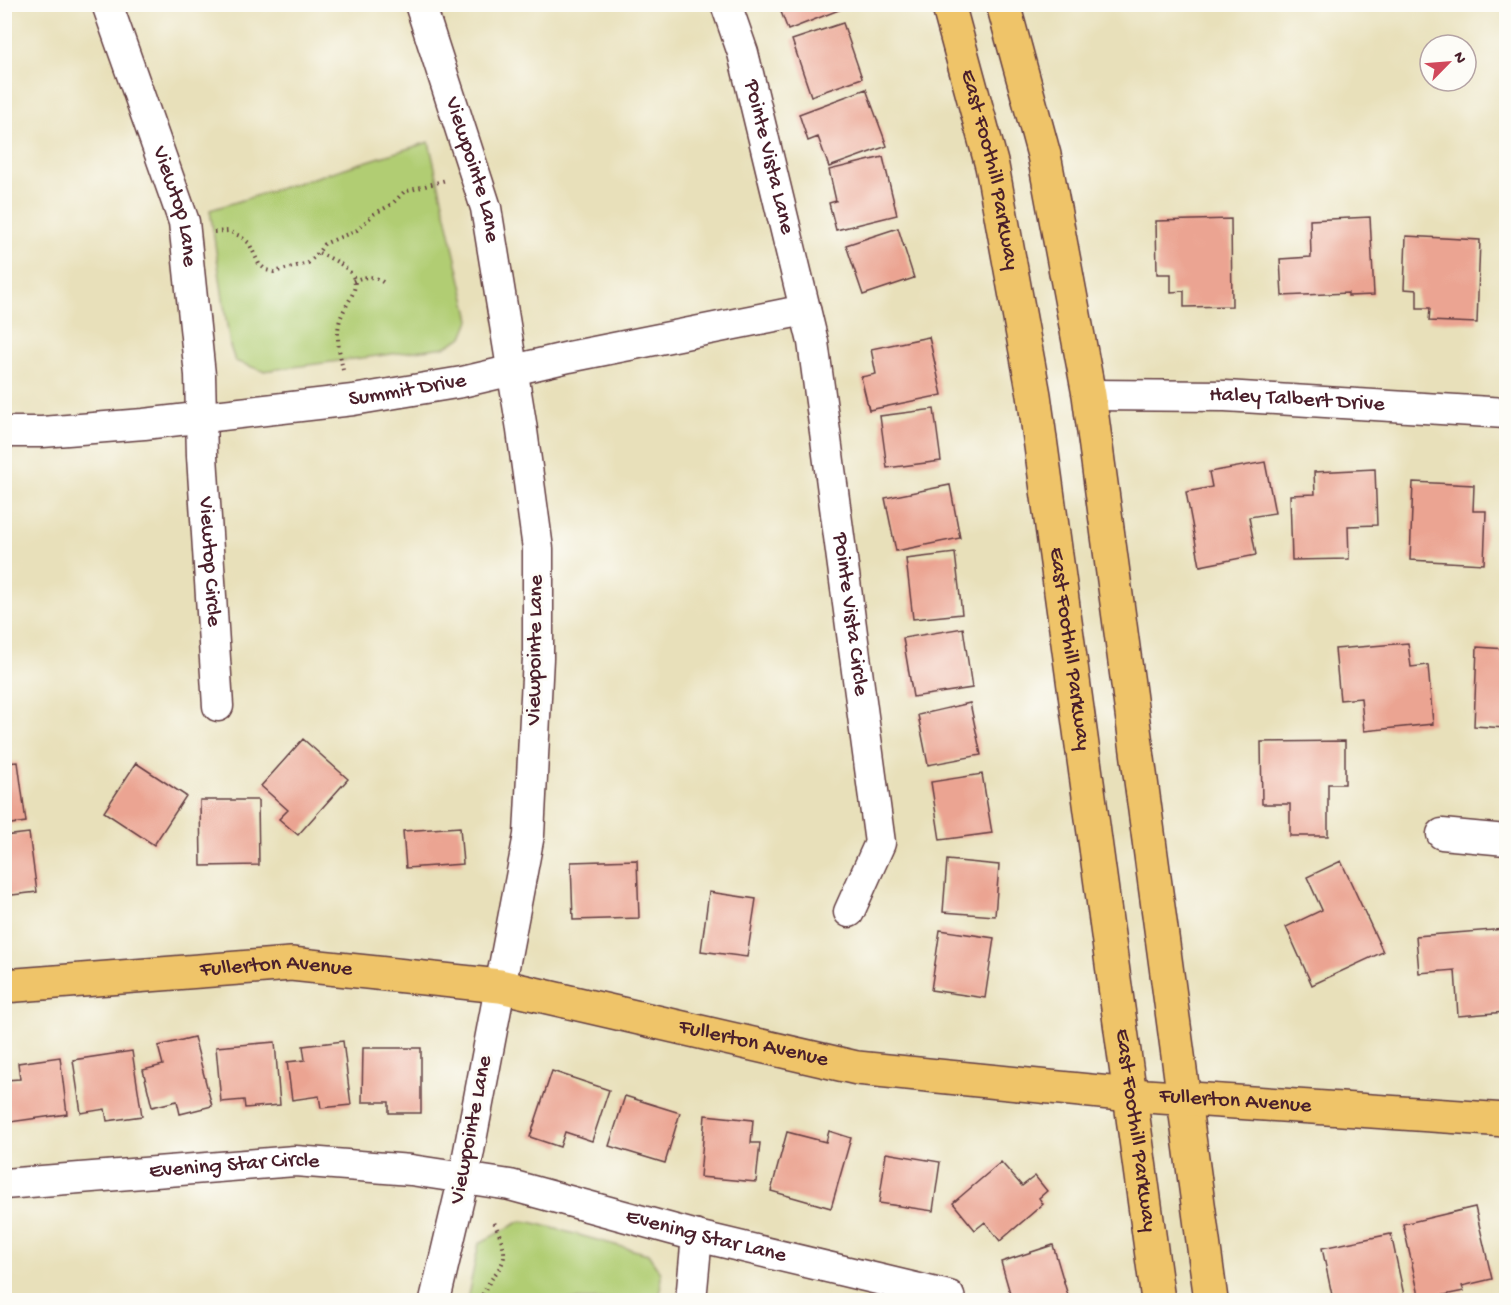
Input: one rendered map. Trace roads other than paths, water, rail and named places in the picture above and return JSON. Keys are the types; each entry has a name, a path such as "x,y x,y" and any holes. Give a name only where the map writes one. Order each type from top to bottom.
{"main road":[{"name":"East Foothill Parkway","path":"948,4 992,166 1034,395 1158,1300"},
{"path":"1003,4 1044,155 1089,395 1211,1300"},
{"name":"Fullerton Avenue","path":"4,986 291,964 500,986 856,1068 1131,1095 1506,1120"}],"street":[{"name":"Viewtop Lane","path":"107,4 184,222 200,375 201,418"},
{"name":"Viewpointe Lane","path":"420,4 486,208 521,423 538,549 538,658 530,835 464,1177 435,1300"},
{"name":"Pointe Vista Lane","path":"726,4 743,53 805,310"},
{"name":"Summit Drive","path":"4,432 42,432 201,418 353,400 462,382 569,357 805,310"},
{"name":"Pointe Vista Circle","path":"805,310 813,342 880,843 849,912"},
{"name":"Haley Talbert Drive","path":"1089,395 1225,396 1506,413"},
{"name":"Viewtop Circle","path":"201,418 218,706"},
{"path":"1442,834 1506,840"},
{"name":"Evening Star Circle","path":"4,1184 295,1161 411,1170 464,1177"},
{"name":"Evening Star Lane","path":"464,1177 510,1185 697,1236 949,1298"},
{"path":"691,1300 697,1236"}]}
